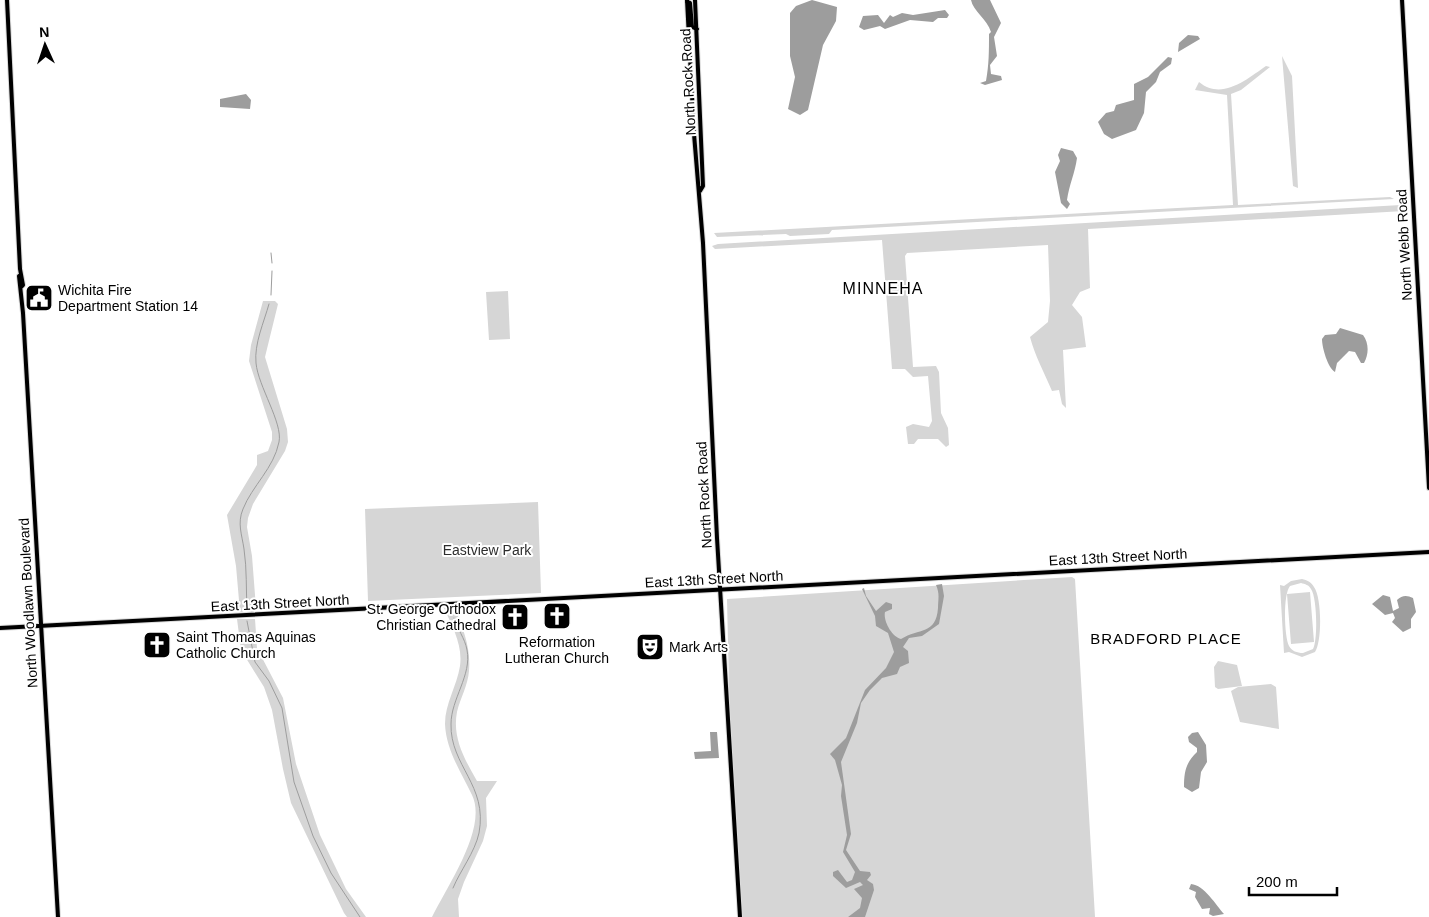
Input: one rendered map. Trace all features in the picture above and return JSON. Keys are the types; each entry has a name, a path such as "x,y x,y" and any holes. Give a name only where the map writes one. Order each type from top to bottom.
{"main road":[{"name":"North Woodlawn Boulevard","path":"7,0 19,281 21,287 58,917"},
{"name":"North Rock Road","path":"695,0 703,186 700,191"},
{"name":"North Webb Road","path":"1402,0 1429,488"},
{"name":"North Rock Road","path":"687,1 694,138 700,191 720,590 740,917"},
{"path":"687,1 690,3 692,28 697,29"},
{"name":"East 13th Street North","path":"0,628 1429,552"}],"green space":[{"path":"1282,56 1292,76 1298,188 1293,186"},
{"path":"1266,66 1270,67 1241,90 1231,94 1238,205 1390,197 1394,199 832,230 829,234 790,236 786,234 717,237 714,233 1233,205 1227,95 1195,90 1199,82 1217,89 1234,86"},
{"path":"1401,205 1404,211 1088,229 1090,288 1080,292 1072,305 1082,317 1086,347 1063,350 1066,408 1062,404 1059,390 1052,391 1030,337 1048,322 1050,301 1048,245 907,253 905,256 913,367 936,366 939,372 941,413 948,428 949,445 946,447 938,439 918,439 914,444 908,444 906,427 913,424 929,427 932,421 928,376 913,377 905,369 892,369 882,240 715,249 712,246 718,244"},
{"path":"508,291 510,339 489,340 486,292"},
{"path":"263,301 275,301 278,304 265,357 287,429 288,442 285,451 253,504 248,518 247,527 252,556 256,608 254,612 240,612 236,566 227,515 257,465 257,455 268,451 272,440 272,432 249,361 251,345"},
{"name":"Eastview Park","path":"538,502 541,593 368,601 365,509"},
{"path":"1072,577 1075,579 1095,917 738,917 731,774 727,599"},
{"path":"1302,579 1312,584 1319,600 1320,630 1317,647 1315,652 1302,657 1289,652 1284,653 1280,585 1284,586 1291,581","holes":["1301,583 1311,589 1315,600 1316,619 1315,644 1313,649 1303,653 1299,653 1289,646 1285,615 1288,590 1290,586"]},
{"path":"1310,592 1314,642 1291,644 1287,594"},
{"path":"444,608 455,608 466,638 469,654 466,687 457,712 456,731 458,740 464,757 477,781 497,781 486,798 487,826 483,841 458,899 459,917 432,917 464,857 475,824 475,808 472,795 451,752 446,734 447,709 461,658 456,636"},
{"path":"237,619 255,619 257,648 283,698 296,764 320,835 346,889 366,917 347,917 344,913 291,803 272,710 264,687 241,650"},
{"path":"1218,661 1237,665 1242,686 1218,689 1215,687 1214,667"},
{"path":"1271,684 1276,687 1279,729 1240,722 1231,691 1238,687"}],"shaded area":[{"path":"812,0 837,7 836,21 823,45 808,110 800,115 788,109 795,77 790,56 790,13 796,6"},
{"path":"971,0 990,0 1001,23 994,37 997,56 990,65 991,74 1001,76 1002,80 985,85 980,83 986,81 989,34 991,32 974,8"},
{"path":"945,10 949,15 947,18 938,18 933,22 910,20 885,29 880,26 864,30 859,27 863,16 878,15 884,23 890,15 893,17 902,13 913,15"},
{"path":"1188,35 1198,36 1200,39 1178,52 1179,43"},
{"path":"1168,57 1172,58 1171,64 1160,72 1156,82 1146,92 1144,113 1136,130 1112,139 1104,134 1098,122 1106,113 1114,111 1116,105 1134,100 1134,84 1148,77"},
{"path":"246,94 251,100 250,109 220,107 220,99"},
{"path":"1061,148 1073,151 1077,158 1067,200 1070,204 1067,209 1061,203 1055,172 1060,161 1058,155"},
{"path":"1340,328 1363,335 1367,345 1367,352 1366,360 1364,363 1361,363 1355,352 1349,351 1337,363 1335,372 1332,370 1326,357 1322,339 1325,335 1336,334"},
{"path":"942,584 944,596 939,624 922,636 909,638 903,647 908,651 909,663 900,667 897,674 882,678 870,690 861,703 857,723 841,762 851,834 846,850 860,871 870,872 871,875 867,880 873,884 874,890 865,917 848,917 860,908 862,898 854,889 863,885 860,882 846,888 833,876 833,872 838,870 847,882 852,880 855,872 843,852 847,835 841,796 842,785 835,760 830,754 846,738 865,690 886,668 894,652 888,633 876,626 875,616 862,589 864,588 866,596 876,611 886,602 892,604 892,609 885,612 885,620 891,632 901,639 926,630 934,623 938,608 936,585"},
{"path":"1383,595 1390,597 1393,611 1399,608 1397,600 1399,598 1409,596 1413,598 1416,612 1411,619 1411,628 1403,632 1392,622 1395,618 1393,613 1385,615 1372,604"},
{"path":"710,732 717,732 719,758 695,759 694,752 711,751"},
{"path":"1198,732 1206,745 1207,762 1201,772 1199,788 1192,792 1184,787 1184,777 1186,768 1197,752 1197,748 1189,742 1188,737 1192,733"},
{"path":"1191,884 1201,888 1224,914 1213,916 1209,914 1210,908 1202,909 1195,897 1196,892 1189,889"}],"waterway":[{"path":"271,253 272,263"},
{"path":"271,295 272,271"},
{"path":"247,610 246,564 241,534 241,514 252,492 273,460 279,442 277,425 256,363 258,341 269,304"},
{"path":"453,888 477,840 480,816 474,788 456,752 452,739 452,715 467,669 468,659 466,646 454,618"},
{"path":"247,621 255,662 269,681 282,708 294,782 313,836 331,873 360,917"}],"place":[{"name":"Wichita Fire Department Station 14","path":"39,298"},
{"name":"Reformation Lutheran Church","path":"557,616"},
{"name":"St. George Orthodox Christian Cathedral","path":"515,617"},
{"name":"Saint Thomas Aquinas Catholic Church","path":"157,645"},
{"name":"Mark Arts","path":"650,647"}],"district":[{"name":"MINNEHA","path":"883,288"},
{"name":"BRADFORD PLACE","path":"1166,639"}]}
